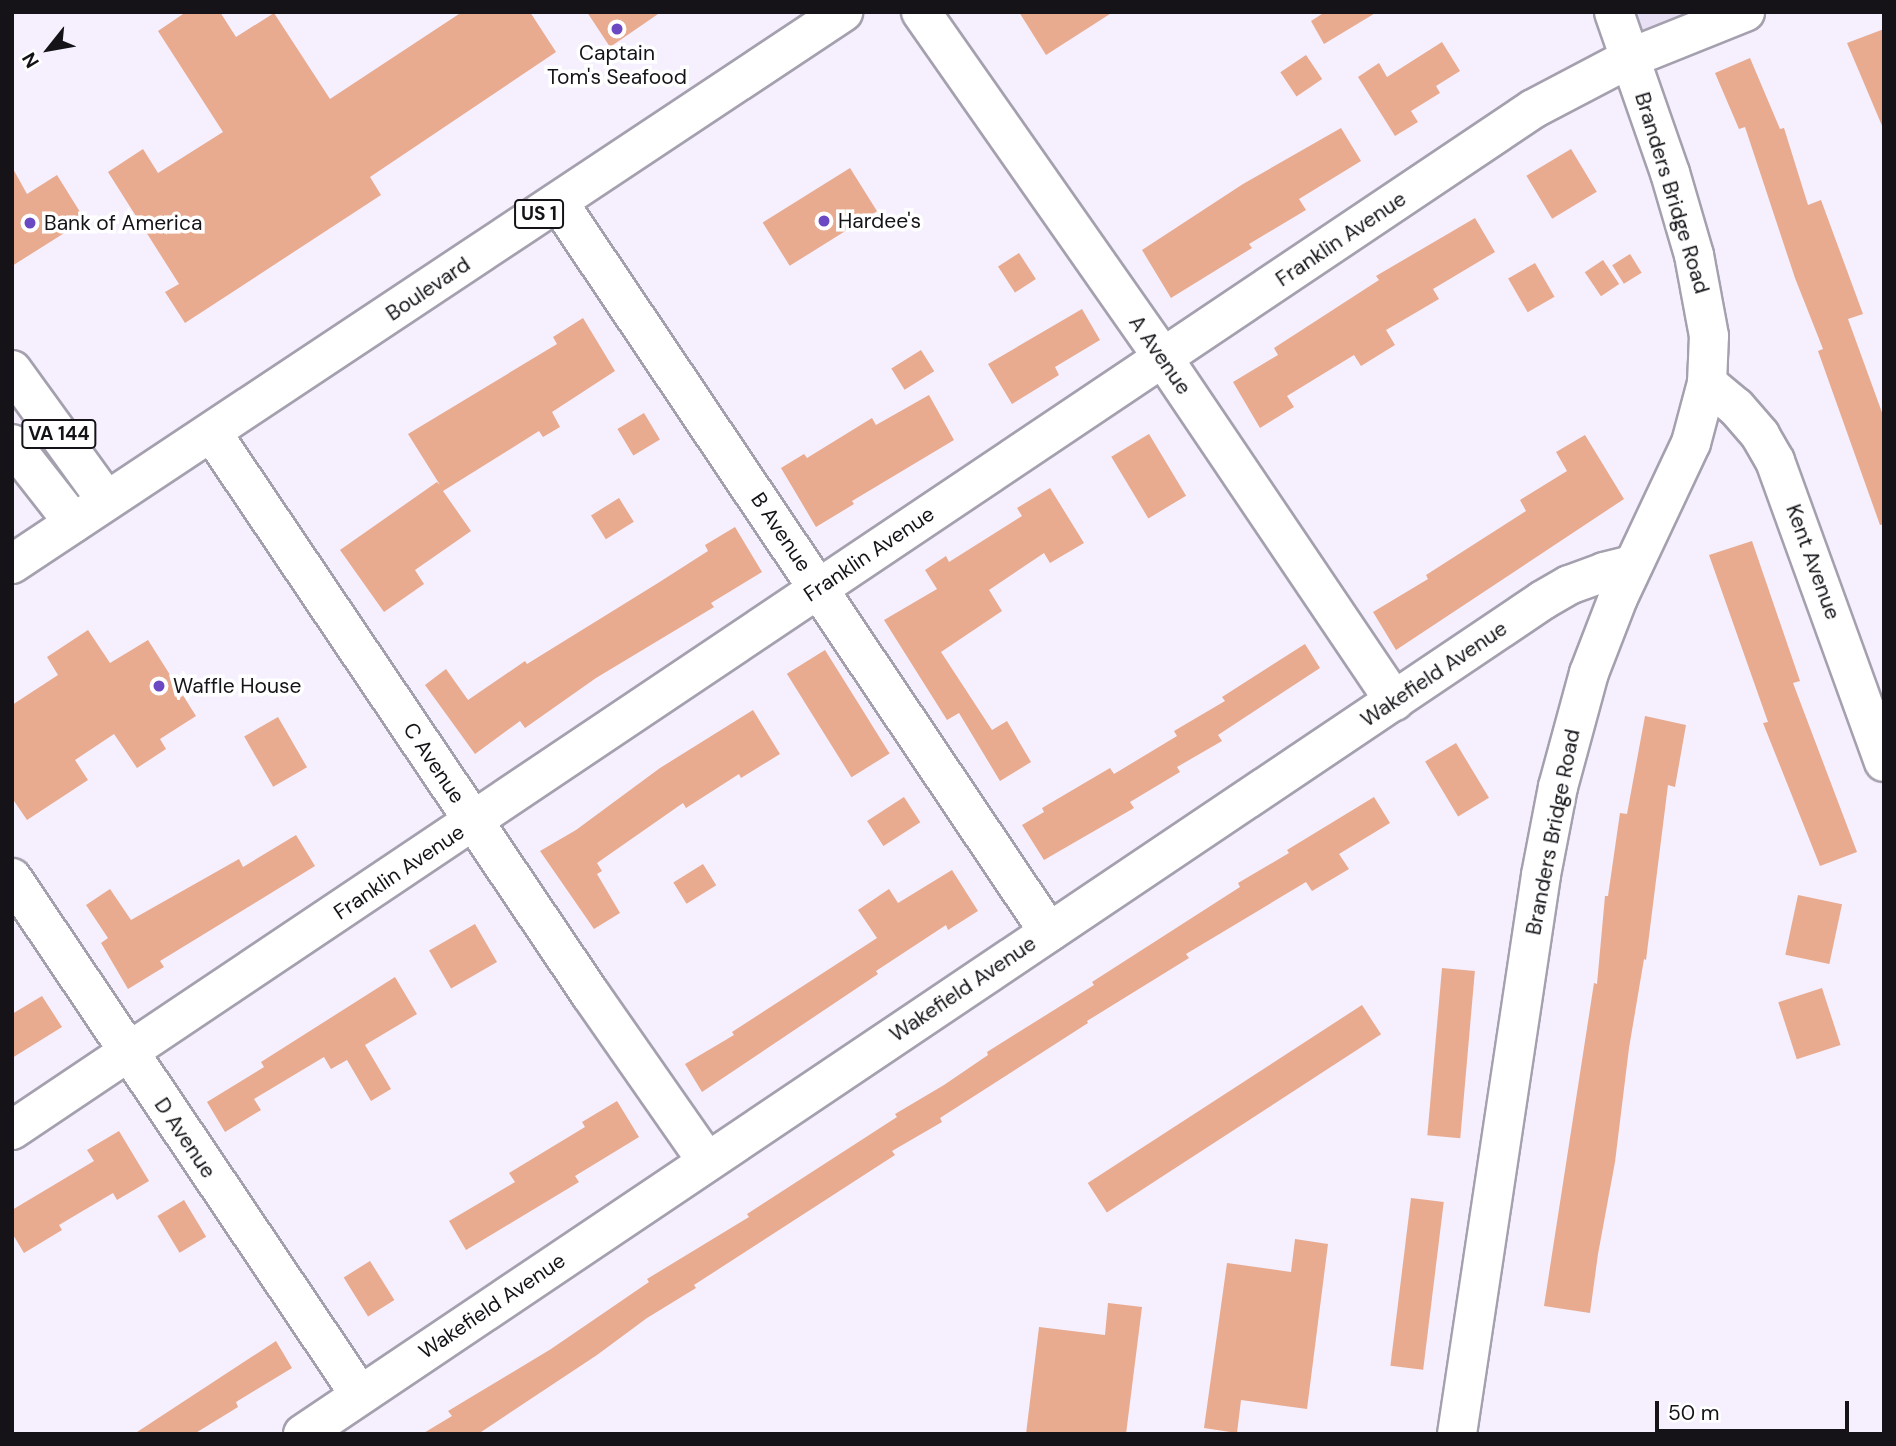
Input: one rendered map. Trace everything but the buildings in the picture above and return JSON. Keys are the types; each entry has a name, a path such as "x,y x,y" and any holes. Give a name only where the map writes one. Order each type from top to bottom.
{"street":[{"name":"Boulevard","path":"12,564 843,12"},
{"name":"A Avenue","path":"921,12 1163,358 1394,701"},
{"name":"Branders Bridge Road","path":"1457,1434 1541,875 1558,787 1589,673 1633,565 1691,443 1707,383 1709,336 1694,255 1670,173 1614,12"},
{"name":"Franklin Avenue","path":"12,1130 1533,109 1630,58 1745,12"},
{"name":"B Avenue","path":"558,202 1049,932"},
{"name":"VA 144","path":"12,370 106,500"},
{"name":"Kent Avenue","path":"1707,383 1736,407 1760,435 1776,461 1884,762"},
{"name":"C Avenue","path":"212,433 707,1161"},
{"name":"VA 144","path":"12,444 74,523"},
{"name":"Wakefield Avenue","path":"303,1434 1569,585 1633,565"},
{"name":"D Avenue","path":"12,878 360,1395"}],"shaded area":[{"path":"1631,12 1709,12 1639,39"}],"place":[{"name":"Captain Tom's Seafood","path":"617,29"},
{"name":"Hardee's","path":"824,221"},
{"name":"Bank of America","path":"30,223"},
{"name":"Waffle House","path":"159,686"}]}
